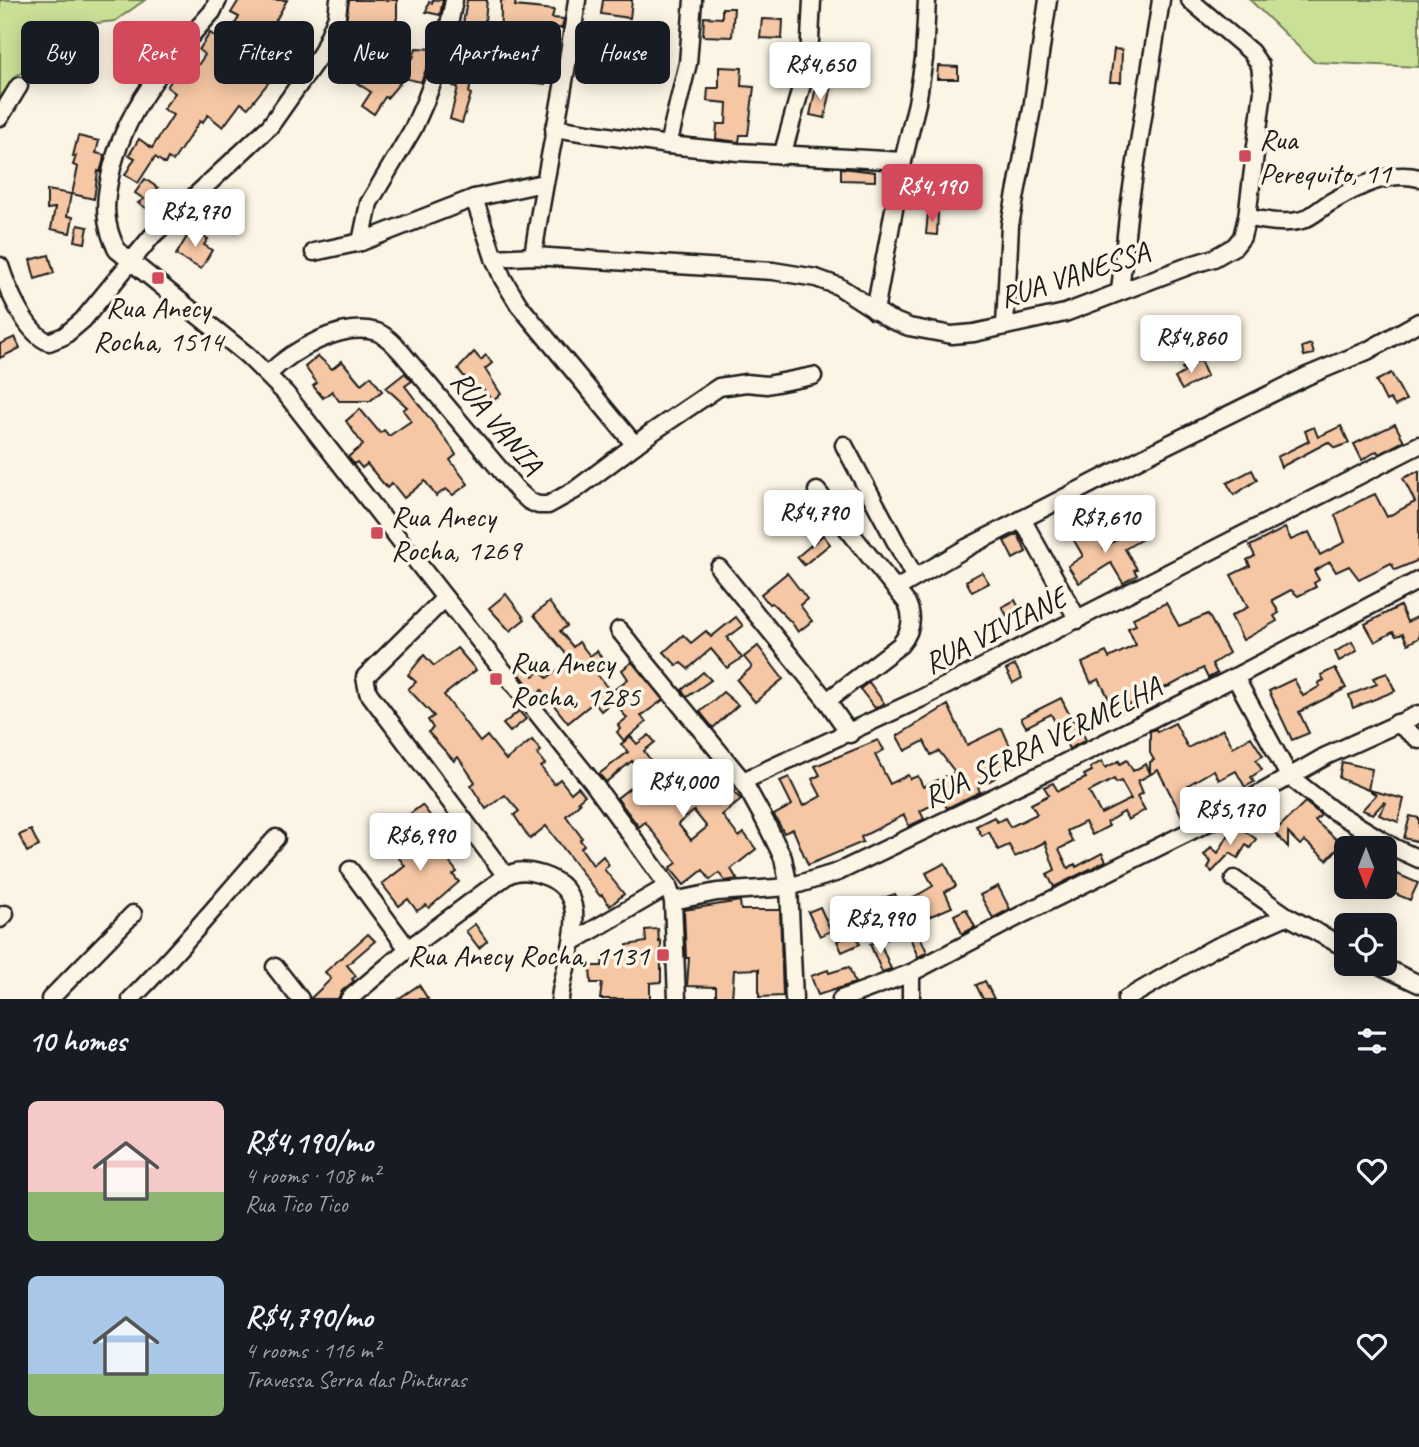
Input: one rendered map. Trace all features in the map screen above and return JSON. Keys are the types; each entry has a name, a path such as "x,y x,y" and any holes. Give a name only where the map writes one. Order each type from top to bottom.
{"street":[{"path":"218,0 212,12 150,83 120,140 107,189 105,219 108,234 117,250 131,263 268,374 286,394 593,783 670,893 677,999"},
{"path":"0,266 8,288 38,337 49,342 64,336 82,320 152,236 270,127 322,52 337,16 339,0"},
{"path":"361,242 369,203 413,129 425,102 443,55 454,0"},
{"path":"533,256 543,183 566,72 577,0"},
{"path":"668,145 688,63 693,0"},
{"path":"782,156 809,59 812,0"},
{"path":"875,311 903,161 917,103 924,59 927,0"},
{"path":"1005,326 1010,225 1032,109 1048,0"},
{"path":"1120,291 1129,207 1161,0"},
{"path":"1190,0 1257,58 1263,91 1247,217 1269,222 1303,220 1343,195 1380,179 1406,174 1419,178"},
{"path":"0,117 19,86"},
{"path":"554,128 668,145 782,156 903,161"},
{"path":"314,252 361,242 474,198 543,183"},
{"path":"474,198 494,258 519,305 635,445"},
{"name":"RUA VANESSA","path":"494,258 533,256 773,271 816,278 838,286 875,311 909,327 952,335 1065,313 1214,258 1235,246 1242,237 1247,217"},
{"path":"896,589 914,576 1022,519 1307,376 1367,351 1419,322"},
{"name":"RUA VANIA","path":"268,374 285,358 315,341 354,331 378,333 388,338 402,353 517,491 538,505 548,505 575,490 719,387 746,383 767,385 813,376"},
{"path":"844,445 914,576"},
{"name":"RUA VIVIANE","path":"743,781 850,734 1419,445"},
{"path":"817,491 896,589 910,610 911,618 907,636 900,645 827,701"},
{"path":"1022,519 1078,620"},
{"path":"719,568 827,701 850,734"},
{"name":"RUA SERRA VERMELHA","path":"573,941 670,893 789,887 838,872 1235,677 1419,580"},
{"path":"445,598 365,677 368,692 513,873"},
{"path":"620,630 743,781 783,859 789,887 794,999"},
{"path":"1235,677 1289,776 1332,810 1395,848 1419,859"},
{"path":"841,999 911,973 1217,818 1326,755 1419,714"},
{"path":"1397,723 1419,740"},
{"path":"131,999 276,838"},
{"path":"351,870 408,949"},
{"path":"349,999 408,949 513,873 544,876 564,887 574,914 573,941 562,979 560,999"},
{"path":"1234,879 1287,916 1334,941"},
{"path":"50,999 133,914"},
{"path":"1126,999 1212,949 1287,916"},
{"path":"275,967 300,999"},
{"path":"911,973 911,999"},
{"path":"1397,974 1419,984"}],"green space":[{"path":"0,0 145,0 115,21 21,21 21,73 0,98"},
{"path":"1250,0 1419,0 1419,67 1314,62"}],"building":[{"path":"239,0 287,0 276,21 237,21 239,17 231,13"},
{"path":"349,0 397,0 396,21 346,21"},
{"path":"433,0 443,0 440,15 426,12 429,2 432,3"},
{"path":"467,0 487,0 485,21 464,21"},
{"path":"501,0 516,0 515,6 554,10 552,18 564,19 562,28 561,21 501,21"},
{"path":"603,0 632,0 630,18 601,14"},
{"path":"722,8 734,8 732,37 703,36 704,17 722,18"},
{"path":"762,19 783,20 782,39 760,38"},
{"path":"210,33 214,36 214,84 267,84 248,108 241,103 223,127 208,115 202,123 200,121 173,161 168,158 165,164 155,157 138,183 125,175 135,158 129,155 139,139 152,148 173,115 163,109 175,93 167,87 169,84 200,84 200,62 205,55 200,48"},
{"path":"416,48 425,48 425,72 421,82 411,80 411,58"},
{"path":"1114,49 1122,50 1121,82 1110,82"},
{"path":"938,66 958,67 958,79 937,79"},
{"path":"719,67 742,68 741,86 754,87 748,135 740,135 739,142 716,139 717,124 726,124 727,103 707,101 708,88 719,88"},
{"path":"358,84 399,84 385,97 374,114 362,106 371,92"},
{"path":"471,84 471,94 462,123 450,119 458,87 453,86"},
{"path":"816,87 831,90 825,118 810,115"},
{"path":"78,136 99,141 96,153 105,155 100,172 98,171 94,199 72,194 78,167 73,165 76,156 73,156"},
{"path":"841,168 875,172 875,181 841,180"},
{"path":"145,179 158,188 152,195 164,202 156,214 138,203 144,199 135,193"},
{"path":"47,190 71,194 67,216 73,217 70,233 51,229 55,208 47,209"},
{"path":"928,213 938,213 937,235 926,234"},
{"path":"78,225 88,227 85,243 75,241"},
{"path":"192,228 208,239 204,245 212,250 201,269 176,255"},
{"path":"49,255 54,273 35,279 30,260"},
{"path":"15,337 20,348 0,358 0,344"},
{"path":"1311,344 1314,354 1304,356 1302,347"},
{"path":"474,352 481,360 486,355 492,363 485,369 501,394 493,401 480,386 475,390 458,369"},
{"path":"318,356 332,369 342,361 361,384 371,376 382,391 370,401 339,401 332,391 323,398 313,386 317,383 305,367"},
{"path":"1200,360 1207,376 1182,390 1175,378 1185,372 1182,368"},
{"path":"405,373 412,381 405,386 452,448 456,455 450,460 468,484 453,495 446,489 436,496 425,481 404,498 392,483 387,488 367,464 362,468 348,457 363,445 346,421 360,409 380,433 384,430 389,436 411,421 403,410 407,407 386,388"},
{"path":"1391,373 1406,400 1395,406 1390,399 1386,401 1376,381"},
{"path":"1395,424 1404,441 1362,460 1354,444"},
{"path":"1341,426 1349,443 1335,448 1328,442 1281,467 1277,457 1309,441 1305,431 1314,427 1318,437"},
{"path":"1252,470 1257,480 1234,495 1227,483"},
{"path":"1419,471 1419,560 1395,570 1391,563 1359,579 1349,566 1336,572 1330,562 1314,571 1319,580 1314,583 1316,587 1298,596 1291,590 1272,600 1279,613 1274,616 1277,621 1243,640 1231,616 1248,607 1231,575 1250,566 1247,560 1255,556 1250,546 1285,528 1291,540 1309,532 1320,555 1345,542 1335,515 1375,494 1387,517 1415,502 1403,478"},
{"path":"1137,526 1144,538 1125,549 1137,569 1134,570 1137,575 1123,583 1111,563 1079,583 1068,566 1083,556 1072,537 1091,527 1104,548"},
{"path":"1018,534 1026,552 1013,559 1004,541"},
{"path":"823,535 830,544 804,565 797,557"},
{"path":"982,572 989,583 972,592 966,581"},
{"path":"787,573 807,599 800,605 812,621 798,632 761,594"},
{"path":"506,594 525,619 510,631 489,608"},
{"path":"1015,600 1020,610 1007,616 1002,607"},
{"path":"549,602 567,626 560,631 573,647 579,642 590,656 597,651 603,660 592,668 611,692 628,679 622,670 632,662 663,700 641,716 646,722 624,741 617,732 620,729 618,725 627,718 613,701 601,711 594,702 568,723 542,690 536,695 519,673 527,667 534,676 541,671 547,678 571,660 534,615"},
{"path":"1166,603 1179,626 1208,614 1229,653 1212,664 1217,673 1208,678 1203,668 1170,686 1160,689 1159,686 1140,695 1117,715 1099,679 1091,683 1082,663 1106,652 1109,658 1136,645 1128,628 1136,625 1133,618"},
{"path":"1400,606 1407,622 1419,616 1419,638 1408,644 1403,634 1396,636 1393,632 1375,642 1365,624"},
{"path":"736,617 743,626 727,638 742,658 727,668 711,649 688,669 681,663 677,666 664,652 683,635 691,643 706,631 711,637"},
{"path":"1352,642 1357,651 1339,661 1335,652"},
{"path":"758,646 783,679 755,702 737,680 752,667 744,657"},
{"path":"457,648 476,670 444,695 480,742 487,736 506,760 532,740 541,751 537,754 545,764 541,767 554,784 560,779 571,793 578,787 585,795 566,816 582,838 580,840 584,845 581,848 593,865 603,856 609,865 604,869 624,894 610,906 546,826 530,839 514,815 519,811 505,795 486,809 471,786 475,782 458,757 454,761 428,732 433,728 428,720 434,716 408,689 416,682 408,675 424,655 434,666"},
{"path":"1015,665 1022,678 1013,683 1006,670"},
{"path":"1335,668 1346,688 1299,712 1309,733 1292,740 1269,691 1294,679 1303,696 1320,686 1318,683 1324,680 1321,675"},
{"path":"703,672 711,680 687,697 682,690"},
{"path":"1387,673 1395,691 1353,708 1349,695 1377,684 1373,678"},
{"path":"869,682 884,703 875,708 860,689"},
{"path":"723,692 738,705 713,728 700,712"},
{"path":"1061,698 1077,730 1080,728 1086,740 1069,749 1051,714 1026,727 1021,718"},
{"path":"948,705 967,745 1002,728 1018,764 994,774 995,778 978,787 980,792 947,808 942,800 920,811 924,819 909,826 904,815 861,837 863,842 808,865 793,829 784,833 774,815 792,805 780,781 789,777 803,806 821,796 812,779 820,775 815,766 878,740 884,750 875,755 890,784 908,775 910,779 918,776 923,787 955,772 939,751 931,755 924,741 905,751 897,736"},
{"path":"519,711 526,719 510,732 503,724"},
{"path":"1175,723 1188,748 1223,729 1233,747 1251,737 1263,756 1256,760 1262,770 1251,777 1254,782 1245,787 1236,771 1219,780 1214,770 1188,785 1199,804 1190,810 1194,818 1185,822 1158,770 1138,781 1143,793 1137,796 1145,810 1128,820 1124,812 1107,822 1109,826 1092,835 1085,822 1067,831 1073,842 1059,849 1068,868 1075,864 1076,867 1102,853 1106,861 1054,887 1047,874 1055,870 1045,842 1015,857 1009,845 998,850 989,832 982,836 976,826 994,817 997,822 1005,818 1010,827 1037,814 1031,804 1049,795 1044,787 1053,783 1058,791 1086,778 1084,775 1092,771 1090,768 1102,761 1105,768 1127,760 1133,771 1146,764 1150,773 1150,762 1154,760 1150,753 1150,731 1156,729 1157,732","holes":["1114,779 1116,783 1121,781 1131,799 1101,814 1089,792"]},
{"path":"649,735 655,742 644,751 666,782 662,785 675,802 695,786 708,800 728,784 741,800 722,815 739,837 744,833 756,849 731,869 737,879 725,881 719,873 710,880 703,870 684,885 670,868 677,863 645,822 639,827 617,798 645,776 632,761 606,782 599,774 628,752 621,744 631,737 637,744","holes":["694,811 707,827 691,840 678,824"]},
{"path":"1342,762 1372,769 1368,790 1339,778"},
{"path":"1369,790 1404,799 1398,822 1379,815 1386,803 1384,802 1373,814 1362,810 1376,795"},
{"path":"1305,802 1321,815 1315,821 1334,837 1334,853 1327,860 1305,841 1300,845 1288,833 1288,847 1274,832"},
{"path":"422,805 432,818 417,830 406,817"},
{"path":"1410,816 1419,818 1419,842 1404,838"},
{"path":"1235,824 1256,839 1250,848 1246,845 1238,858 1230,853 1212,872 1208,868 1211,862 1204,855 1211,847 1218,853"},
{"path":"412,825 429,849 433,847 445,861 447,859 457,872 453,875 459,882 429,908 426,905 417,911 408,899 399,906 382,884 405,866 393,850 405,841 399,835"},
{"path":"31,830 39,846 27,852 19,835"},
{"path":"945,863 956,886 945,892 952,907 914,923 927,952 918,957 907,930 881,942 867,916 870,915 864,904 895,894 901,905 933,886 926,873"},
{"path":"1397,874 1418,883 1410,900 1397,895"},
{"path":"998,886 1010,909 993,918 980,895"},
{"path":"740,901 741,910 780,910 783,996 759,997 759,969 734,970 732,999 716,999 716,987 687,986 689,958 686,958 684,910"},
{"path":"820,907 831,931 820,936 808,912"},
{"path":"966,909 975,927 962,934 954,915"},
{"path":"475,924 487,941 479,948 466,931"},
{"path":"658,929 659,942 661,941 661,982 650,983 650,999 600,999 602,983 591,983 590,966 602,966 603,954 627,953 627,945 646,942 645,930"},
{"path":"368,934 375,941 347,965 356,976 338,999 310,999 331,979 325,972"},
{"path":"855,934 860,944 842,952 837,941"},
{"path":"879,940 891,969 882,972 870,944"},
{"path":"849,967 855,983 818,995 811,976"},
{"path":"985,981 994,999 983,999 976,985"},
{"path":"419,985 428,999 398,999"}],"place":[{"name":"Rua Perequito, 11","path":"1245,156"},
{"name":"Rua Anecy Rocha, 1514","path":"158,278"},
{"name":"Rua Anecy Rocha, 1269","path":"377,533"},
{"name":"Rua Anecy Rocha, 1285","path":"496,679"},
{"name":"Rua Anecy Rocha, 1131","path":"663,955"}]}
